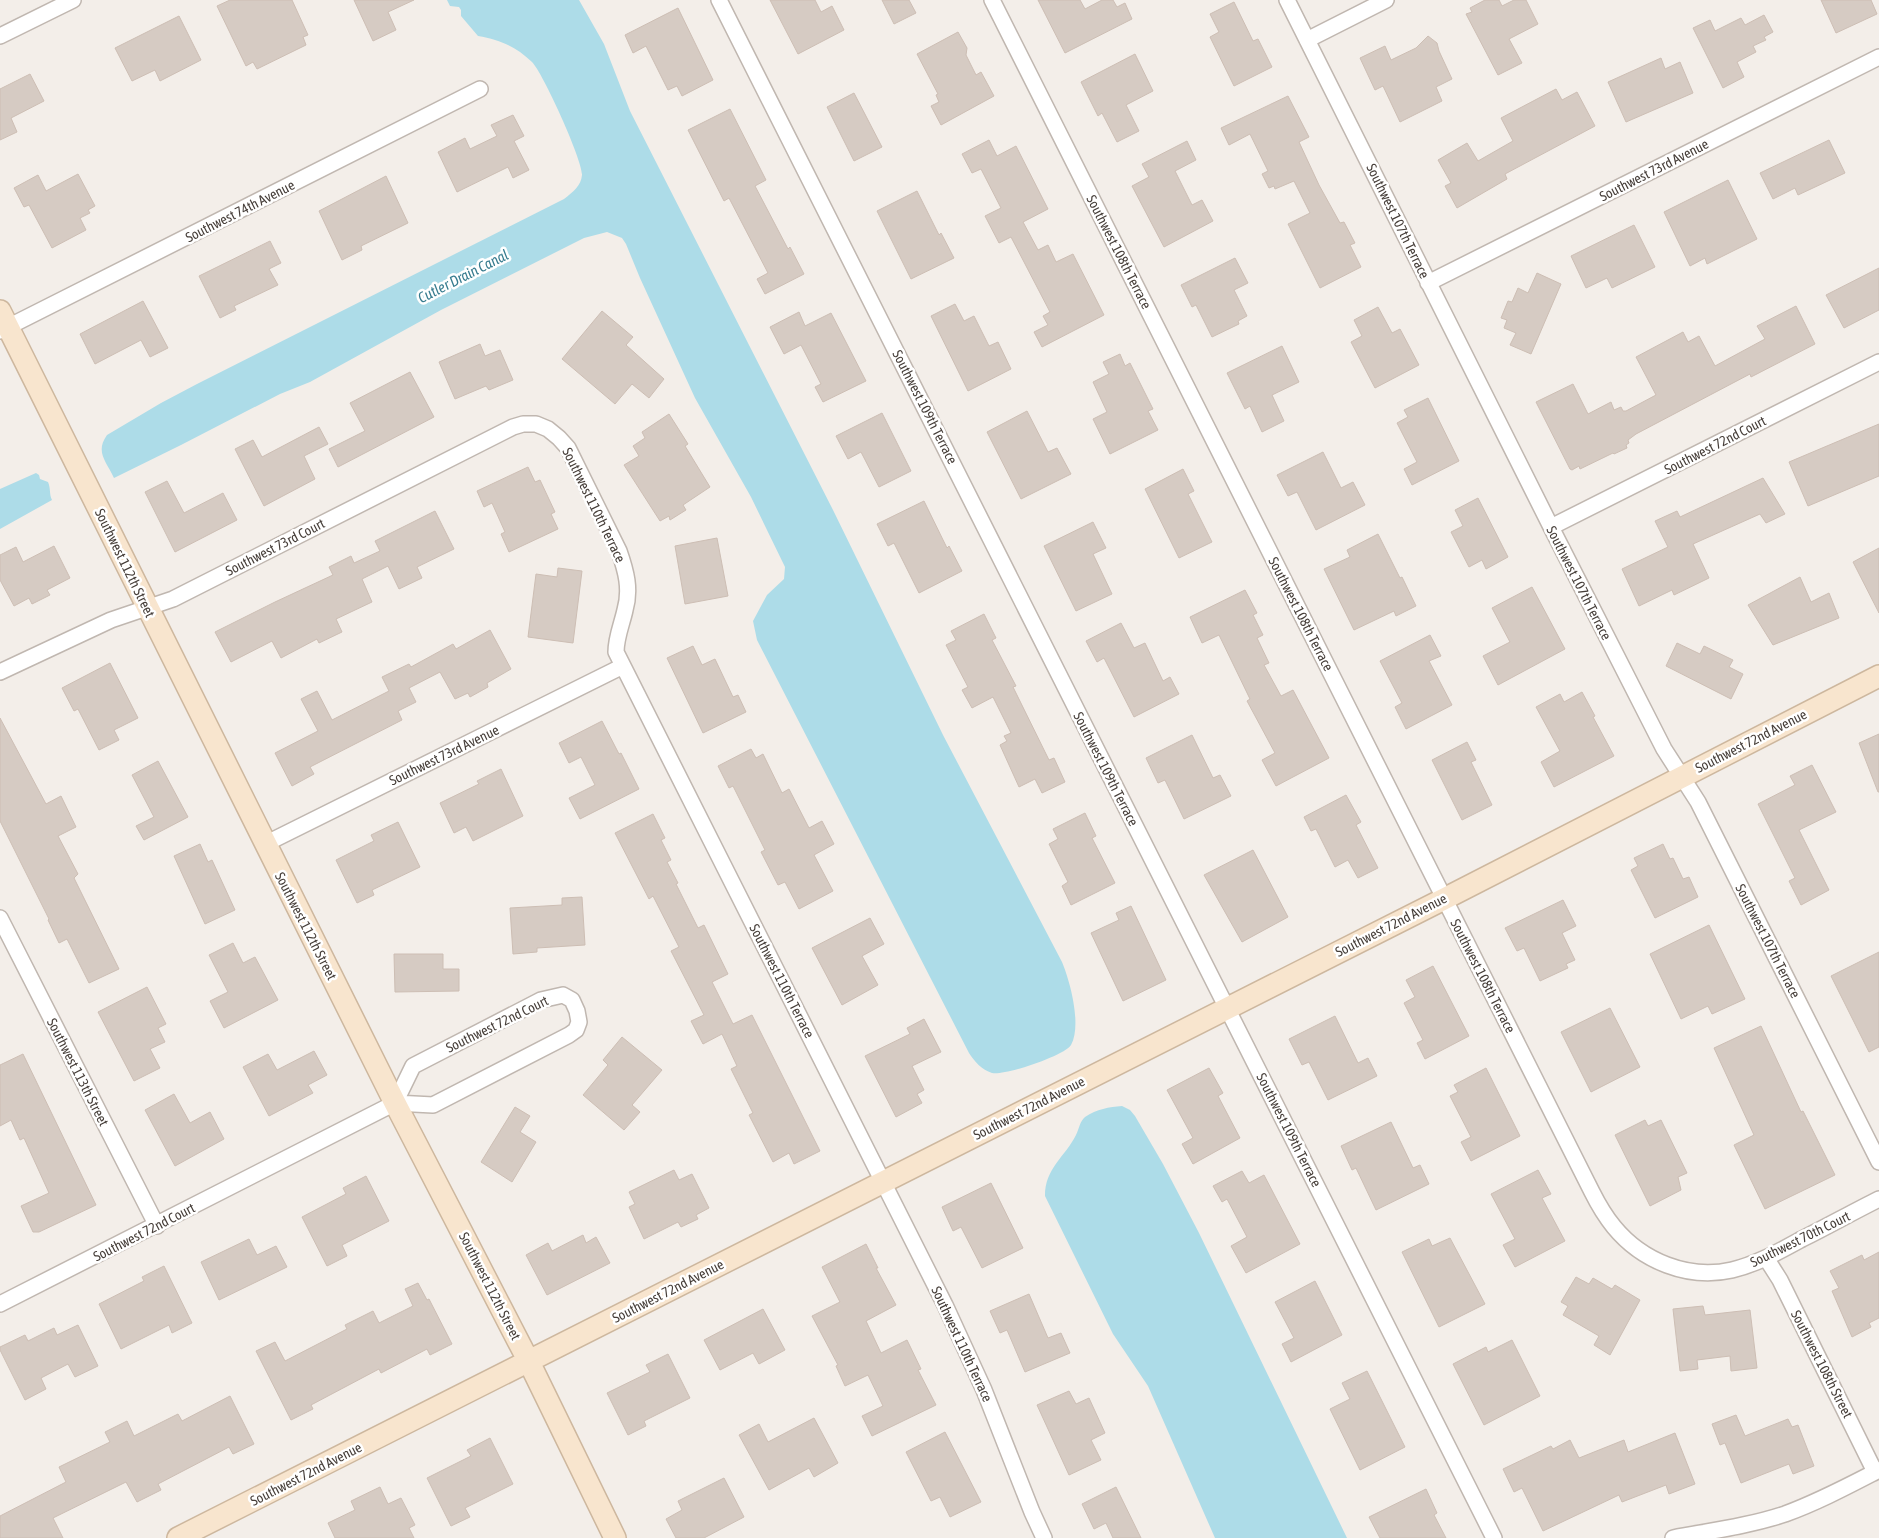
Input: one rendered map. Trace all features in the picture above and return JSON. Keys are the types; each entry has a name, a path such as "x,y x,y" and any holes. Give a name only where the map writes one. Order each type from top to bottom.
{"street":[{"path":"0,36 73,0"},
{"name":"Southwest 109th Terrace","path":"719,0 1494,1538"},
{"name":"Southwest 108th Terrace","path":"992,0 1592,1192 1613,1226"},
{"name":"Southwest 107th Terrace","path":"1288,0 1551,527 1664,749 1698,802 1879,1162"},
{"path":"1307,40 1386,0"},
{"name":"Southwest 73rd Avenue","path":"1428,283 1879,57"},
{"name":"Southwest 74th Avenue","path":"3,323 480,89"},
{"name":"Southwest 112th Street","path":"3,323 395,1103 529,1362 615,1538"},
{"name":"Southwest 72nd Court","path":"1551,527 1879,362"},
{"name":"Southwest 73rd Court","path":"0,672 110,620 173,599 513,427 523,424 536,424 548,429"},
{"name":"Southwest 110th Terrace","path":"548,429 568,448 624,563 628,579 628,594 616,641 616,652 945,1305 973,1364 1044,1538"},
{"name":"Southwest 73rd Avenue","path":"265,844 623,666"},
{"name":"Southwest 72nd Avenue","path":"178,1538 1444,899 1879,676"},
{"name":"Southwest 113th Street","path":"0,918 157,1226"},
{"name":"Southwest 72nd Court","path":"0,1304 157,1226 395,1103 433,1105 556,1043 576,1030 579,1022 572,1000 563,995 540,1000 413,1066 395,1103"},
{"name":"Southwest 70th Court","path":"1613,1226 1626,1241 1646,1256 1665,1266 1711,1272 1731,1270 1766,1258 1879,1198"},
{"name":"Southwest 108th Street","path":"1766,1258 1780,1280 1877,1471"},
{"path":"1673,1538 1768,1519 1832,1494 1877,1471"}],"water":[{"name":"Cutler Drain Canal","path":"447,0 579,0 604,44 630,111 833,510 943,735 1062,962 1074,1003 1075,1015 1074,1036 1071,1045 1066,1049 1033,1064 999,1073 985,1070 969,1053 757,640 753,621 767,595 784,579 785,567 751,497 695,398 622,238 607,232 584,238 441,310 310,382 280,394 114,478 102,452 107,435 197,384 564,199 578,186 582,175 581,167 570,136 537,69 526,56 513,48 478,36 461,16 459,7 450,6"},
{"path":"36,473 40,479 48,482 52,500 0,529 0,489"},
{"path":"1122,1106 1130,1110 1135,1116 1163,1164 1199,1233 1347,1538 1215,1538 1148,1386 1113,1334 1045,1196 1048,1178 1056,1163 1072,1143 1083,1119 1099,1110"}],"building":[{"path":"230,0 292,0 308,35 303,37 306,45 257,69 253,62 246,66 217,6"},
{"path":"354,0 414,0 388,12 396,30 373,41"},
{"path":"770,0 815,0 821,12 832,6 844,30 798,54"},
{"path":"882,0 909,0 916,13 894,24"},
{"path":"1038,0 1080,0 1085,9 1102,0 1113,0 1117,7 1125,3 1132,19 1065,53"},
{"path":"1485,0 1499,0 1502,6 1514,0 1526,0 1538,24 1509,39 1522,63 1498,75 1466,14 1472,12 1470,8"},
{"path":"1821,0 1871,0 1877,14 1836,33"},
{"path":"1234,2 1253,41 1258,39 1272,67 1234,86 1210,37 1219,32 1210,14"},
{"path":"678,8 713,80 682,96 677,86 668,90 646,46 633,53 625,35"},
{"path":"1764,15 1773,32 1764,37 1766,40 1753,46 1756,52 1737,62 1744,77 1723,88 1693,28 1710,20 1715,31 1741,18 1745,25"},
{"path":"179,16 201,60 160,81 155,70 132,81 115,48"},
{"path":"958,32 967,48 966,55 976,75 981,72 994,96 941,125 931,106 939,102 936,95 938,94 917,54"},
{"path":"1428,36 1437,43 1452,79 1436,87 1442,101 1400,122 1383,86 1375,90 1360,58 1385,46 1391,60 1416,48"},
{"path":"1135,54 1153,91 1126,105 1139,131 1117,142 1102,113 1098,116 1081,82"},
{"path":"1661,58 1665,69 1680,62 1693,93 1626,122 1608,82"},
{"path":"30,74 44,101 11,118 17,132 0,140 0,89"},
{"path":"1556,89 1562,100 1577,92 1595,126 1505,174 1507,179 1457,208 1445,186 1451,183 1438,160 1467,143 1478,161 1513,141 1501,118"},
{"path":"854,93 882,147 854,161 827,107"},
{"path":"1288,96 1309,137 1299,142 1319,185 1340,223 1344,222 1355,243 1350,245 1361,267 1320,288 1288,224 1310,213 1294,181 1275,189 1274,186 1269,188 1262,174 1268,171 1250,134 1229,145 1221,128"},
{"path":"730,109 766,180 755,186 788,249 790,247 804,274 765,294 757,279 768,273 729,198 724,201 688,130"},
{"path":"513,115 524,136 514,141 529,170 513,178 508,167 457,192 438,152 465,138 470,149 497,136 491,125"},
{"path":"989,140 997,156 1016,146 1048,209 1023,222 1038,250 1048,245 1056,262 1073,254 1104,315 1042,347 1034,332 1048,325 1043,316 1050,312 1011,237 999,243 985,216 1001,208 981,169 972,173 962,154"},
{"path":"1829,140 1845,173 1798,195 1795,188 1773,199 1760,173"},
{"path":"1187,141 1196,160 1175,171 1192,205 1202,200 1213,221 1164,247 1132,186 1149,177 1142,164"},
{"path":"78,174 95,206 88,210 90,213 80,218 86,230 52,248 29,205 24,207 14,188 38,175 46,191"},
{"path":"386,176 408,223 361,246 362,250 342,260 319,211"},
{"path":"1728,180 1757,239 1707,264 1705,258 1690,266 1664,212"},
{"path":"917,191 939,235 941,233 954,258 911,279 877,211"},
{"path":"1634,225 1655,267 1612,288 1607,278 1586,288 1571,256"},
{"path":"270,241 281,263 269,269 278,285 234,306 236,310 220,318 199,276"},
{"path":"1235,258 1248,283 1234,290 1247,316 1238,321 1239,324 1212,337 1196,305 1192,307 1181,285"},
{"path":"1879,268 1879,310 1844,328 1826,295"},
{"path":"1537,273 1561,284 1531,354 1510,345 1516,333 1504,328 1507,320 1501,318 1508,301 1512,302 1518,288 1528,293"},
{"path":"143,301 168,348 150,357 141,340 95,364 80,334"},
{"path":"955,304 964,321 974,316 989,346 998,342 1011,369 968,391 931,316"},
{"path":"1796,306 1815,344 1751,377 1750,374 1636,434 1628,440 1627,448 1580,469 1579,466 1572,470 1570,469 1536,402 1573,384 1588,414 1611,402 1614,410 1621,407 1623,411 1626,411 1656,395 1636,357 1683,332 1688,342 1699,336 1715,366 1765,339 1757,326"},
{"path":"1378,307 1392,333 1400,329 1419,365 1375,388 1351,342 1362,336 1354,320"},
{"path":"602,311 633,337 626,345 664,379 649,398 632,384 615,404 562,359"},
{"path":"799,312 805,326 831,313 866,381 823,402 815,387 821,384 801,345 784,354 770,327"},
{"path":"480,344 485,356 500,350 513,380 489,390 486,386 455,399 439,362"},
{"path":"1282,346 1299,382 1272,395 1284,421 1262,432 1250,406 1245,409 1227,373"},
{"path":"1120,354 1125,366 1130,363 1153,409 1148,411 1158,430 1110,454 1093,419 1107,412 1093,382 1109,374 1103,362"},
{"path":"410,372 434,417 338,467 329,449 365,431 350,403"},
{"path":"1428,398 1459,461 1412,485 1404,469 1417,462 1397,423 1408,417 1404,410"},
{"path":"1027,411 1048,452 1057,448 1071,474 1021,499 987,432"},
{"path":"882,413 911,471 879,487 861,452 848,459 836,436"},
{"path":"669,414 688,444 685,446 710,487 683,505 686,510 670,520 669,516 660,521 624,465 639,456 633,446 645,438 642,432"},
{"path":"1879,424 1879,476 1808,506 1789,462"},
{"path":"319,427 328,444 304,456 315,479 264,506 235,449 253,440 262,457"},
{"path":"1323,452 1341,488 1353,482 1365,505 1316,530 1297,492 1288,496 1277,475"},
{"path":"528,467 535,482 540,480 555,512 551,514 558,529 509,552 501,534 505,532 492,503 484,507 477,491"},
{"path":"1183,469 1194,491 1188,494 1212,542 1179,558 1145,489"},
{"path":"1763,478 1785,514 1766,523 1760,514 1693,544 1709,578 1674,595 1672,590 1639,606 1622,569 1668,547 1655,521 1677,511 1680,517"},
{"path":"167,481 184,513 223,493 237,520 175,552 145,492"},
{"path":"1478,498 1508,557 1486,569 1482,560 1469,567 1451,532 1463,526 1455,510"},
{"path":"924,501 947,548 949,546 962,571 919,593 894,543 888,546 877,524"},
{"path":"435,511 454,549 417,567 422,578 399,589 388,566 362,579 372,602 336,619 342,632 319,643 317,639 281,658 272,641 231,662 215,632 333,575 329,567 351,556 354,563 380,551 375,541"},
{"path":"1093,522 1106,548 1093,554 1112,594 1076,611 1044,546"},
{"path":"1378,534 1416,606 1396,616 1394,611 1354,630 1324,569 1350,557 1347,550"},
{"path":"717,538 728,596 685,604 675,546"},
{"path":"54,546 70,578 47,590 50,595 32,604 29,598 14,606 0,580 0,555 16,547 23,562"},
{"path":"1879,548 1879,613 1853,562"},
{"path":"558,568 582,571 573,643 528,637 536,574 557,577"},
{"path":"1800,577 1811,602 1829,593 1839,618 1773,645 1748,605"},
{"path":"1532,587 1565,649 1498,685 1483,656 1510,642 1492,608"},
{"path":"1245,590 1257,613 1253,615 1263,635 1257,638 1269,663 1264,665 1281,696 1293,690 1329,758 1276,786 1262,760 1275,753 1247,701 1250,699 1219,635 1202,643 1190,617"},
{"path":"984,614 996,638 992,640 1016,686 1013,687 1049,760 1054,758 1065,782 1042,793 1035,779 1019,787 1000,745 1007,741 1004,736 1011,733 993,697 972,708 962,690 968,687 946,645 956,640 951,631"},
{"path":"1121,623 1134,648 1145,643 1163,681 1170,677 1179,694 1134,717 1104,658 1097,662 1086,641"},
{"path":"490,630 511,669 487,683 488,687 470,697 468,693 455,699 440,672 409,688 416,702 398,711 402,720 310,767 314,774 292,786 275,753 318,731 301,699 317,691 332,720 389,691 382,677 409,664 411,667 453,644 456,649"},
{"path":"1430,635 1441,656 1429,661 1452,705 1406,729 1395,707 1402,703 1380,661"},
{"path":"1677,643 1700,654 1704,646 1733,660 1729,667 1743,674 1731,699 1666,666"},
{"path":"693,646 702,665 715,659 733,697 738,695 746,712 703,733 667,658"},
{"path":"110,663 138,718 114,730 119,740 99,750 78,709 74,711 62,688"},
{"path":"1582,692 1614,756 1554,787 1541,762 1560,751 1536,707 1560,694 1564,702"},
{"path":"0,718 46,804 61,796 76,827 58,836 78,874 74,878 119,969 89,983 67,939 59,943 0,821"},
{"path":"602,721 639,789 580,819 569,798 595,785 581,757 569,763 559,743"},
{"path":"1879,734 1879,792 1878,792 1859,743"},
{"path":"1192,735 1213,778 1220,775 1231,796 1184,819 1165,780 1158,783 1146,758"},
{"path":"1467,742 1476,760 1471,762 1492,805 1462,820 1432,760"},
{"path":"751,749 756,758 763,754 782,793 789,789 809,828 822,821 834,844 814,855 833,891 799,909 785,882 778,885 761,852 765,850 733,786 729,788 718,766"},
{"path":"158,761 188,817 144,840 136,826 154,817 132,775"},
{"path":"1812,765 1836,812 1799,830 1829,890 1801,905 1789,881 1795,878 1758,804 1795,785 1790,776"},
{"path":"501,769 523,816 473,841 466,827 454,833 440,803 479,784 477,781"},
{"path":"1346,795 1361,822 1356,825 1378,868 1358,878 1348,860 1335,867 1316,829 1311,831 1304,817"},
{"path":"1085,813 1096,836 1092,838 1115,883 1071,905 1062,886 1068,882 1049,844 1058,839 1053,829"},
{"path":"653,814 665,838 661,840 671,860 667,862 678,883 676,884 698,928 704,925 728,974 712,982 733,1024 752,1015 820,1151 794,1164 789,1153 773,1162 749,1115 753,1113 731,1069 737,1066 722,1034 703,1044 691,1021 704,1015 671,951 679,947 653,896 649,899 615,833"},
{"path":"398,822 420,867 372,890 374,895 357,903 336,860 374,841 371,835"},
{"path":"200,844 208,862 212,860 235,910 205,924 174,856"},
{"path":"1663,844 1670,859 1673,858 1683,879 1689,877 1698,897 1655,918 1631,870 1638,866 1634,858"},
{"path":"1253,850 1288,917 1242,942 1204,875"},
{"path":"582,897 585,945 537,948 537,952 513,954 510,908 562,905 562,898"},
{"path":"1563,900 1576,926 1562,933 1575,960 1566,964 1568,968 1540,981 1524,948 1517,951 1505,928"},
{"path":"1131,906 1166,980 1123,1001 1091,933 1119,920 1116,913"},
{"path":"870,918 884,944 862,956 878,985 842,1005 812,948"},
{"path":"1709,925 1745,999 1712,1014 1708,1006 1681,1019 1650,954"},
{"path":"233,943 243,963 255,957 278,1000 224,1028 210,1001 228,992 209,955"},
{"path":"1879,952 1879,1047 1869,1052 1831,976"},
{"path":"394,954 443,954 443,969 459,969 459,991 395,992"},
{"path":"1433,966 1469,1036 1425,1059 1417,1043 1423,1040 1404,1003 1415,997 1406,980"},
{"path":"147,987 166,1024 158,1028 165,1042 150,1049 160,1068 134,1081 98,1012"},
{"path":"1610,1008 1640,1067 1591,1092 1561,1032"},
{"path":"1335,1016 1358,1063 1368,1058 1377,1076 1328,1100 1309,1062 1302,1065 1289,1039"},
{"path":"924,1019 941,1052 912,1066 924,1090 917,1094 922,1103 896,1117 865,1056 910,1034 907,1028"},
{"path":"1761,1026 1801,1112 1803,1111 1835,1175 1765,1209 1734,1145 1754,1135 1714,1048"},
{"path":"622,1037 662,1070 632,1105 640,1112 624,1130 583,1095 608,1065 603,1060"},
{"path":"314,1051 327,1075 308,1085 313,1093 269,1116 243,1067 268,1054 277,1070"},
{"path":"23,1054 96,1205 39,1232 33,1232 21,1206 49,1193 24,1138 20,1140 11,1120 0,1126 0,1065"},
{"path":"1209,1068 1223,1093 1218,1096 1240,1138 1193,1164 1182,1144 1193,1138 1167,1090"},
{"path":"1486,1068 1520,1136 1471,1161 1461,1142 1471,1137 1450,1096 1458,1092 1454,1085"},
{"path":"174,1094 190,1123 210,1112 224,1139 175,1166 145,1110"},
{"path":"515,1107 530,1116 520,1132 536,1142 512,1182 481,1162"},
{"path":"1645,1120 1648,1126 1661,1120 1687,1173 1678,1177 1681,1190 1650,1206 1615,1135"},
{"path":"1391,1122 1413,1168 1420,1165 1429,1184 1376,1210 1356,1168 1352,1170 1341,1146"},
{"path":"674,1170 679,1180 692,1174 709,1208 696,1215 698,1219 681,1227 678,1222 644,1239 629,1207 635,1204 629,1192"},
{"path":"1538,1170 1551,1194 1542,1198 1565,1241 1515,1267 1503,1245 1515,1239 1491,1194"},
{"path":"1242,1171 1249,1183 1264,1175 1300,1244 1246,1273 1231,1246 1247,1237 1227,1199 1222,1202 1213,1186"},
{"path":"366,1176 389,1221 342,1245 347,1256 327,1266 302,1217 346,1194 343,1188"},
{"path":"991,1183 1023,1248 982,1268 961,1227 953,1231 942,1207"},
{"path":"583,1235 586,1243 596,1237 610,1263 547,1295 526,1255 548,1243 552,1251"},
{"path":"1450,1238 1485,1304 1439,1327 1402,1252 1429,1239 1432,1246"},
{"path":"249,1239 257,1255 276,1246 287,1267 219,1300 201,1262"},
{"path":"866,1244 878,1268 876,1268 896,1305 866,1321 881,1353 907,1340 921,1369 918,1370 936,1405 872,1436 862,1416 883,1406 868,1375 845,1386 836,1366 838,1365 812,1316 840,1302 822,1267"},
{"path":"1879,1252 1879,1318 1869,1323 1871,1327 1852,1337 1832,1291 1839,1288 1830,1271 1862,1255 1864,1260"},
{"path":"164,1266 192,1323 172,1333 169,1325 121,1349 99,1304 144,1281 142,1277"},
{"path":"1576,1277 1589,1284 1593,1278 1612,1289 1615,1285 1640,1300 1610,1355 1594,1345 1599,1336 1563,1315 1568,1306 1561,1302"},
{"path":"1315,1281 1342,1335 1291,1362 1282,1344 1294,1338 1275,1302"},
{"path":"418,1283 427,1300 429,1299 452,1344 430,1355 427,1349 381,1373 379,1369 311,1405 313,1409 291,1420 256,1351 275,1342 285,1361 347,1329 345,1325 373,1311 379,1323 413,1306 405,1289"},
{"path":"1029,1294 1048,1338 1061,1333 1070,1353 1025,1372 1007,1330 1000,1333 990,1311"},
{"path":"1703,1306 1705,1315 1750,1310 1757,1368 1731,1371 1730,1356 1697,1360 1698,1369 1680,1371 1673,1309"},
{"path":"763,1309 785,1350 759,1364 753,1353 720,1370 704,1340"},
{"path":"78,1325 98,1366 75,1377 68,1364 41,1378 46,1389 25,1400 0,1347 25,1335 28,1341 54,1328 57,1335"},
{"path":"1512,1340 1540,1396 1484,1425 1453,1364 1486,1347 1488,1352"},
{"path":"668,1354 690,1398 644,1421 646,1426 628,1435 607,1393 650,1372 646,1365"},
{"path":"1367,1371 1405,1447 1360,1470 1330,1409 1350,1399 1342,1383"},
{"path":"1069,1391 1076,1404 1089,1398 1105,1433 1091,1440 1101,1460 1069,1475 1037,1405"},
{"path":"230,1396 254,1444 233,1454 229,1447 158,1484 161,1490 137,1502 126,1482 53,1518 63,1538 0,1538 0,1516 66,1482 59,1467 110,1442 105,1432 127,1421 134,1436 178,1414 182,1421"},
{"path":"1736,1415 1745,1436 1788,1419 1792,1427 1798,1425 1814,1466 1793,1474 1789,1464 1741,1483 1725,1443 1720,1445 1712,1424"},
{"path":"814,1418 838,1463 814,1477 809,1468 769,1490 739,1435 759,1424 768,1442"},
{"path":"945,1432 981,1502 950,1517 940,1497 931,1501 906,1452"},
{"path":"1675,1433 1695,1484 1669,1494 1666,1485 1622,1502 1619,1495 1543,1531 1522,1488 1514,1492 1503,1469 1551,1446 1553,1449 1570,1440 1579,1458 1624,1440 1628,1452"},
{"path":"490,1438 513,1484 465,1508 470,1517 451,1526 427,1478 471,1456 467,1450"},
{"path":"724,1478 744,1517 704,1538 676,1538 666,1519 682,1510 678,1501"},
{"path":"380,1487 388,1504 401,1498 415,1525 409,1528 414,1538 335,1538 328,1523 355,1510 351,1501"},
{"path":"1116,1487 1141,1538 1113,1538 1106,1523 1094,1529 1082,1504"},
{"path":"1426,1489 1437,1513 1434,1515 1446,1538 1380,1538 1369,1517"}]}
